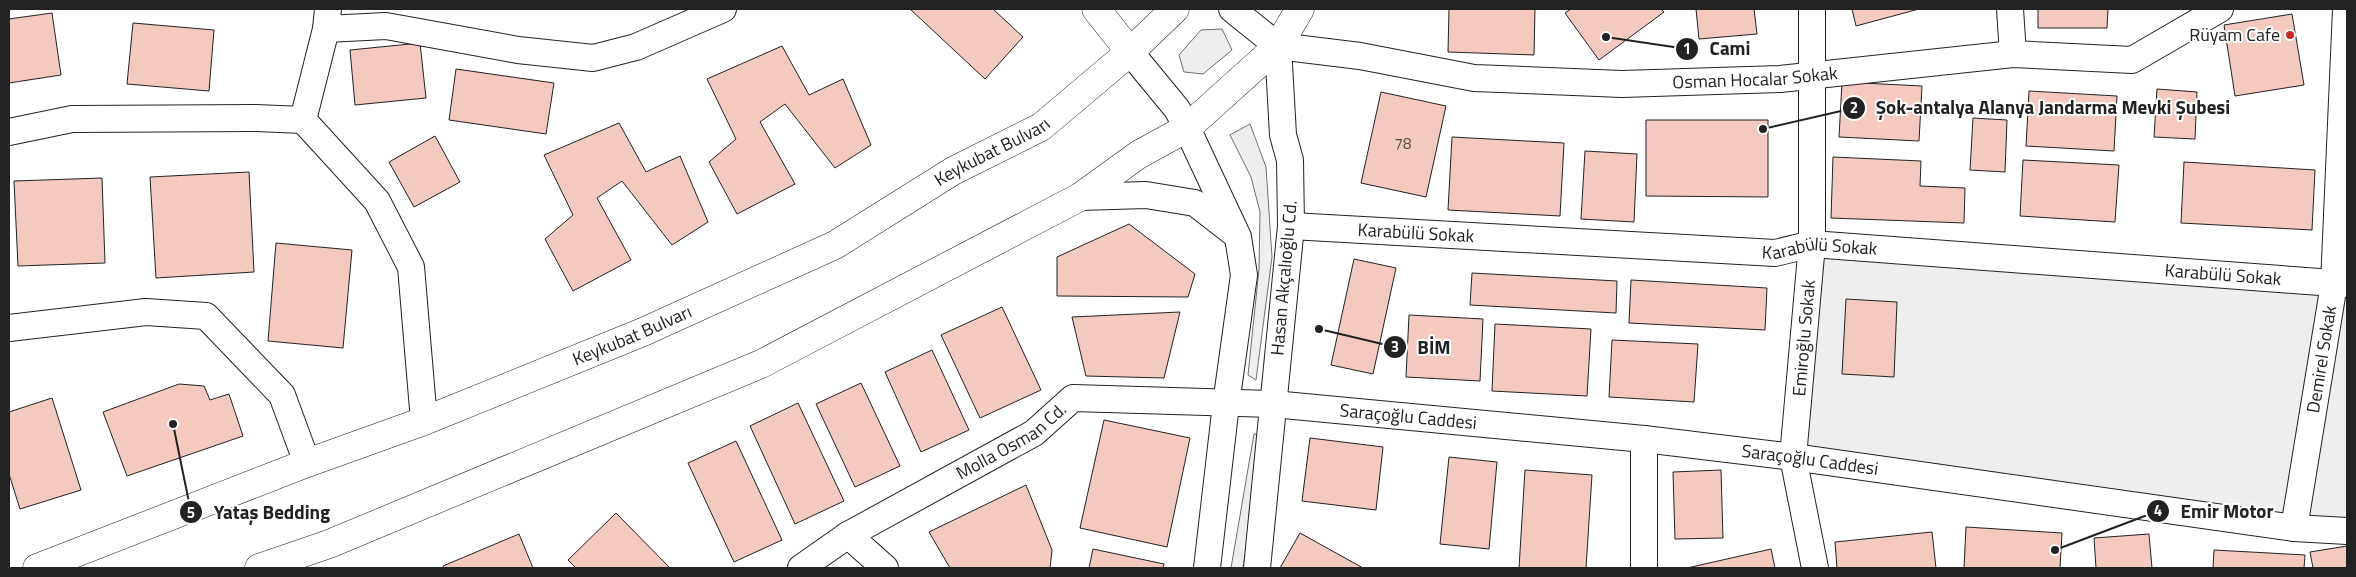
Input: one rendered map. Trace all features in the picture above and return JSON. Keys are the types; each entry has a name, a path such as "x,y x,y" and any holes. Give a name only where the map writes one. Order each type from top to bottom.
{"main road":[{"path":"1096,9 1130,52"},
{"name":"Keykubat Bulvarı","path":"37,568 307,462 424,421 643,332 835,245 953,171 1041,127 1130,52 1175,9"},
{"path":"259,568 338,540 762,364 1080,197 1138,155 1187,128 1278,46 1300,9"}],"street":[{"path":"303,120 327,19 386,26 518,50 593,58 636,47 723,9"},
{"path":"1232,9 1278,46"},
{"name":"Emiroğlu Sokak","path":"1812,9 1812,244 1793,457 1815,568"},
{"path":"2010,9 2013,54"},
{"name":"Osman Hocalar Sokak","path":"1278,46 1360,56 1474,78 1622,84 1780,79 2013,54 2132,60 2220,9"},
{"name":"Demirel Sokak","path":"2294,528 2341,284 2346,9"},
{"name":"Hasan Akçalıoğlu Cd.","path":"1257,568 1291,226 1290,160 1283,135 1278,46"},
{"path":"1130,52 1177,109 1187,128 1238,237 1244,275 1226,404 1207,568"},
{"path":"9,132 72,120 256,118 303,120 377,201 411,267 424,421"},
{"path":"1080,197 1146,195 1195,202 1238,237"},
{"name":"Karabülü Sokak","path":"1291,226 1775,253 1812,244 2341,284"},
{"path":"9,328 146,312 206,316 282,395 307,462"},
{"name":"Molla Osman Cd.","path":"801,568 848,535 1034,433 1073,398 1273,404"},
{"name":"Saraçoğlu Caddesi","path":"1273,404 1644,439 1793,457 2294,528 2347,531"},
{"path":"1644,439 1644,568"},
{"path":"848,535 885,568"}],"shaded area":[{"path":"1222,29 1232,50 1203,74 1184,72 1179,55 1201,30"},
{"path":"1250,124 1266,167 1272,257 1256,380 1248,375 1259,269 1260,212 1251,177 1230,135"},
{"path":"1817,249 2326,291 2289,521 1799,452"},
{"path":"2338,289 2347,289 2347,526 2300,523"},
{"path":"1254,434 1265,435 1243,568 1231,568"}],"building":[{"path":"910,9 993,9 1023,37 985,79"},
{"path":"1449,9 1535,9 1534,55 1448,52"},
{"path":"1571,9 1661,9 1664,12 1599,60 1565,13"},
{"path":"1696,9 1754,9 1757,34 1699,39"},
{"path":"1852,9 1919,9 1856,26"},
{"path":"2038,9 2108,9 2107,28 2038,28"},
{"path":"52,13 61,75 9,83 9,19"},
{"path":"2292,14 2304,85 2235,96 2224,25"},
{"path":"133,23 214,30 209,91 127,84"},
{"path":"420,43 426,98 355,105 350,50"},
{"path":"782,46 809,95 843,79 871,145 835,168 785,104 760,122 795,184 737,214 709,162 736,139 707,79"},
{"path":"456,69 554,83 546,134 449,120"},
{"path":"1842,82 1922,86 1919,141 1839,137"},
{"path":"2157,89 2197,92 2195,139 2154,137"},
{"path":"2029,91 2117,96 2114,151 2026,146"},
{"path":"1381,92 1446,106 1426,197 1361,183"},
{"path":"1973,118 2007,120 2005,172 1970,170"},
{"path":"1646,120 1768,120 1768,197 1646,196"},
{"path":"619,123 646,172 680,156 708,222 672,245 622,181 597,198 631,260 573,291 545,239 573,215 544,155"},
{"path":"435,136 460,182 414,207 389,162"},
{"path":"1452,137 1564,143 1560,216 1448,210"},
{"path":"1585,151 1637,154 1634,222 1581,219"},
{"path":"1833,157 1921,161 1920,186 1965,188 1964,223 1831,218"},
{"path":"2023,160 2119,165 2115,222 2020,216"},
{"path":"2184,162 2315,170 2312,230 2181,223"},
{"path":"249,172 254,272 156,278 150,177"},
{"path":"102,178 105,263 18,266 14,181"},
{"path":"1129,224 1195,274 1188,297 1057,296 1057,257"},
{"path":"276,243 352,250 343,348 268,341"},
{"path":"1354,259 1396,268 1373,374 1331,365"},
{"path":"1472,273 1617,281 1616,313 1470,305"},
{"path":"1631,280 1767,288 1765,330 1629,323"},
{"path":"1846,299 1897,302 1894,377 1842,374"},
{"path":"1002,307 1041,390 980,418 941,335"},
{"path":"1180,312 1164,378 1086,376 1072,317"},
{"path":"1409,315 1483,319 1480,381 1406,377"},
{"path":"1495,324 1591,329 1587,396 1492,391"},
{"path":"1612,340 1698,344 1694,402 1609,397"},
{"path":"932,350 969,430 921,452 885,372"},
{"path":"861,383 900,466 855,487 816,404"},
{"path":"179,384 204,386 210,400 229,394 243,436 127,476 103,412"},
{"path":"52,398 81,490 20,509 9,474 9,412"},
{"path":"798,403 844,501 795,524 750,426"},
{"path":"1104,420 1190,438 1167,547 1080,528"},
{"path":"1310,438 1383,447 1376,510 1302,501"},
{"path":"736,441 782,540 734,562 688,463"},
{"path":"1449,457 1497,462 1489,549 1440,544"},
{"path":"1525,470 1592,475 1586,568 1519,568"},
{"path":"1721,470 1723,538 1675,539 1673,472"},
{"path":"1026,485 1052,550 1050,568 950,568 929,532"},
{"path":"616,513 670,568 576,568 568,560"},
{"path":"1966,527 2062,533 2060,568 1964,568"},
{"path":"1932,532 1936,568 1837,568 1835,542"},
{"path":"1300,533 1363,568 1280,568"},
{"path":"519,534 533,568 444,568 443,566"},
{"path":"2149,534 2152,568 2096,568 2094,538"},
{"path":"2347,546 2347,568 2313,568 2310,552"},
{"path":"1093,549 1164,564 1163,568 1089,568"},
{"path":"1771,549 1775,568 1687,568"},
{"path":"2214,550 2305,555 2304,568 2213,568"}],"place":[{"name":"Rüyam Cafe","path":"2290,35"},
{"name":"Cami","path":"1606,37"},
{"name":"Şok-antalya Alanya Jandarma Mevki Şubesi","path":"1763,129"},
{"name":"BİM","path":"1319,329"},
{"name":"Yataş Bedding","path":"173,424"},
{"name":"Emir Motor","path":"2055,550"}]}
